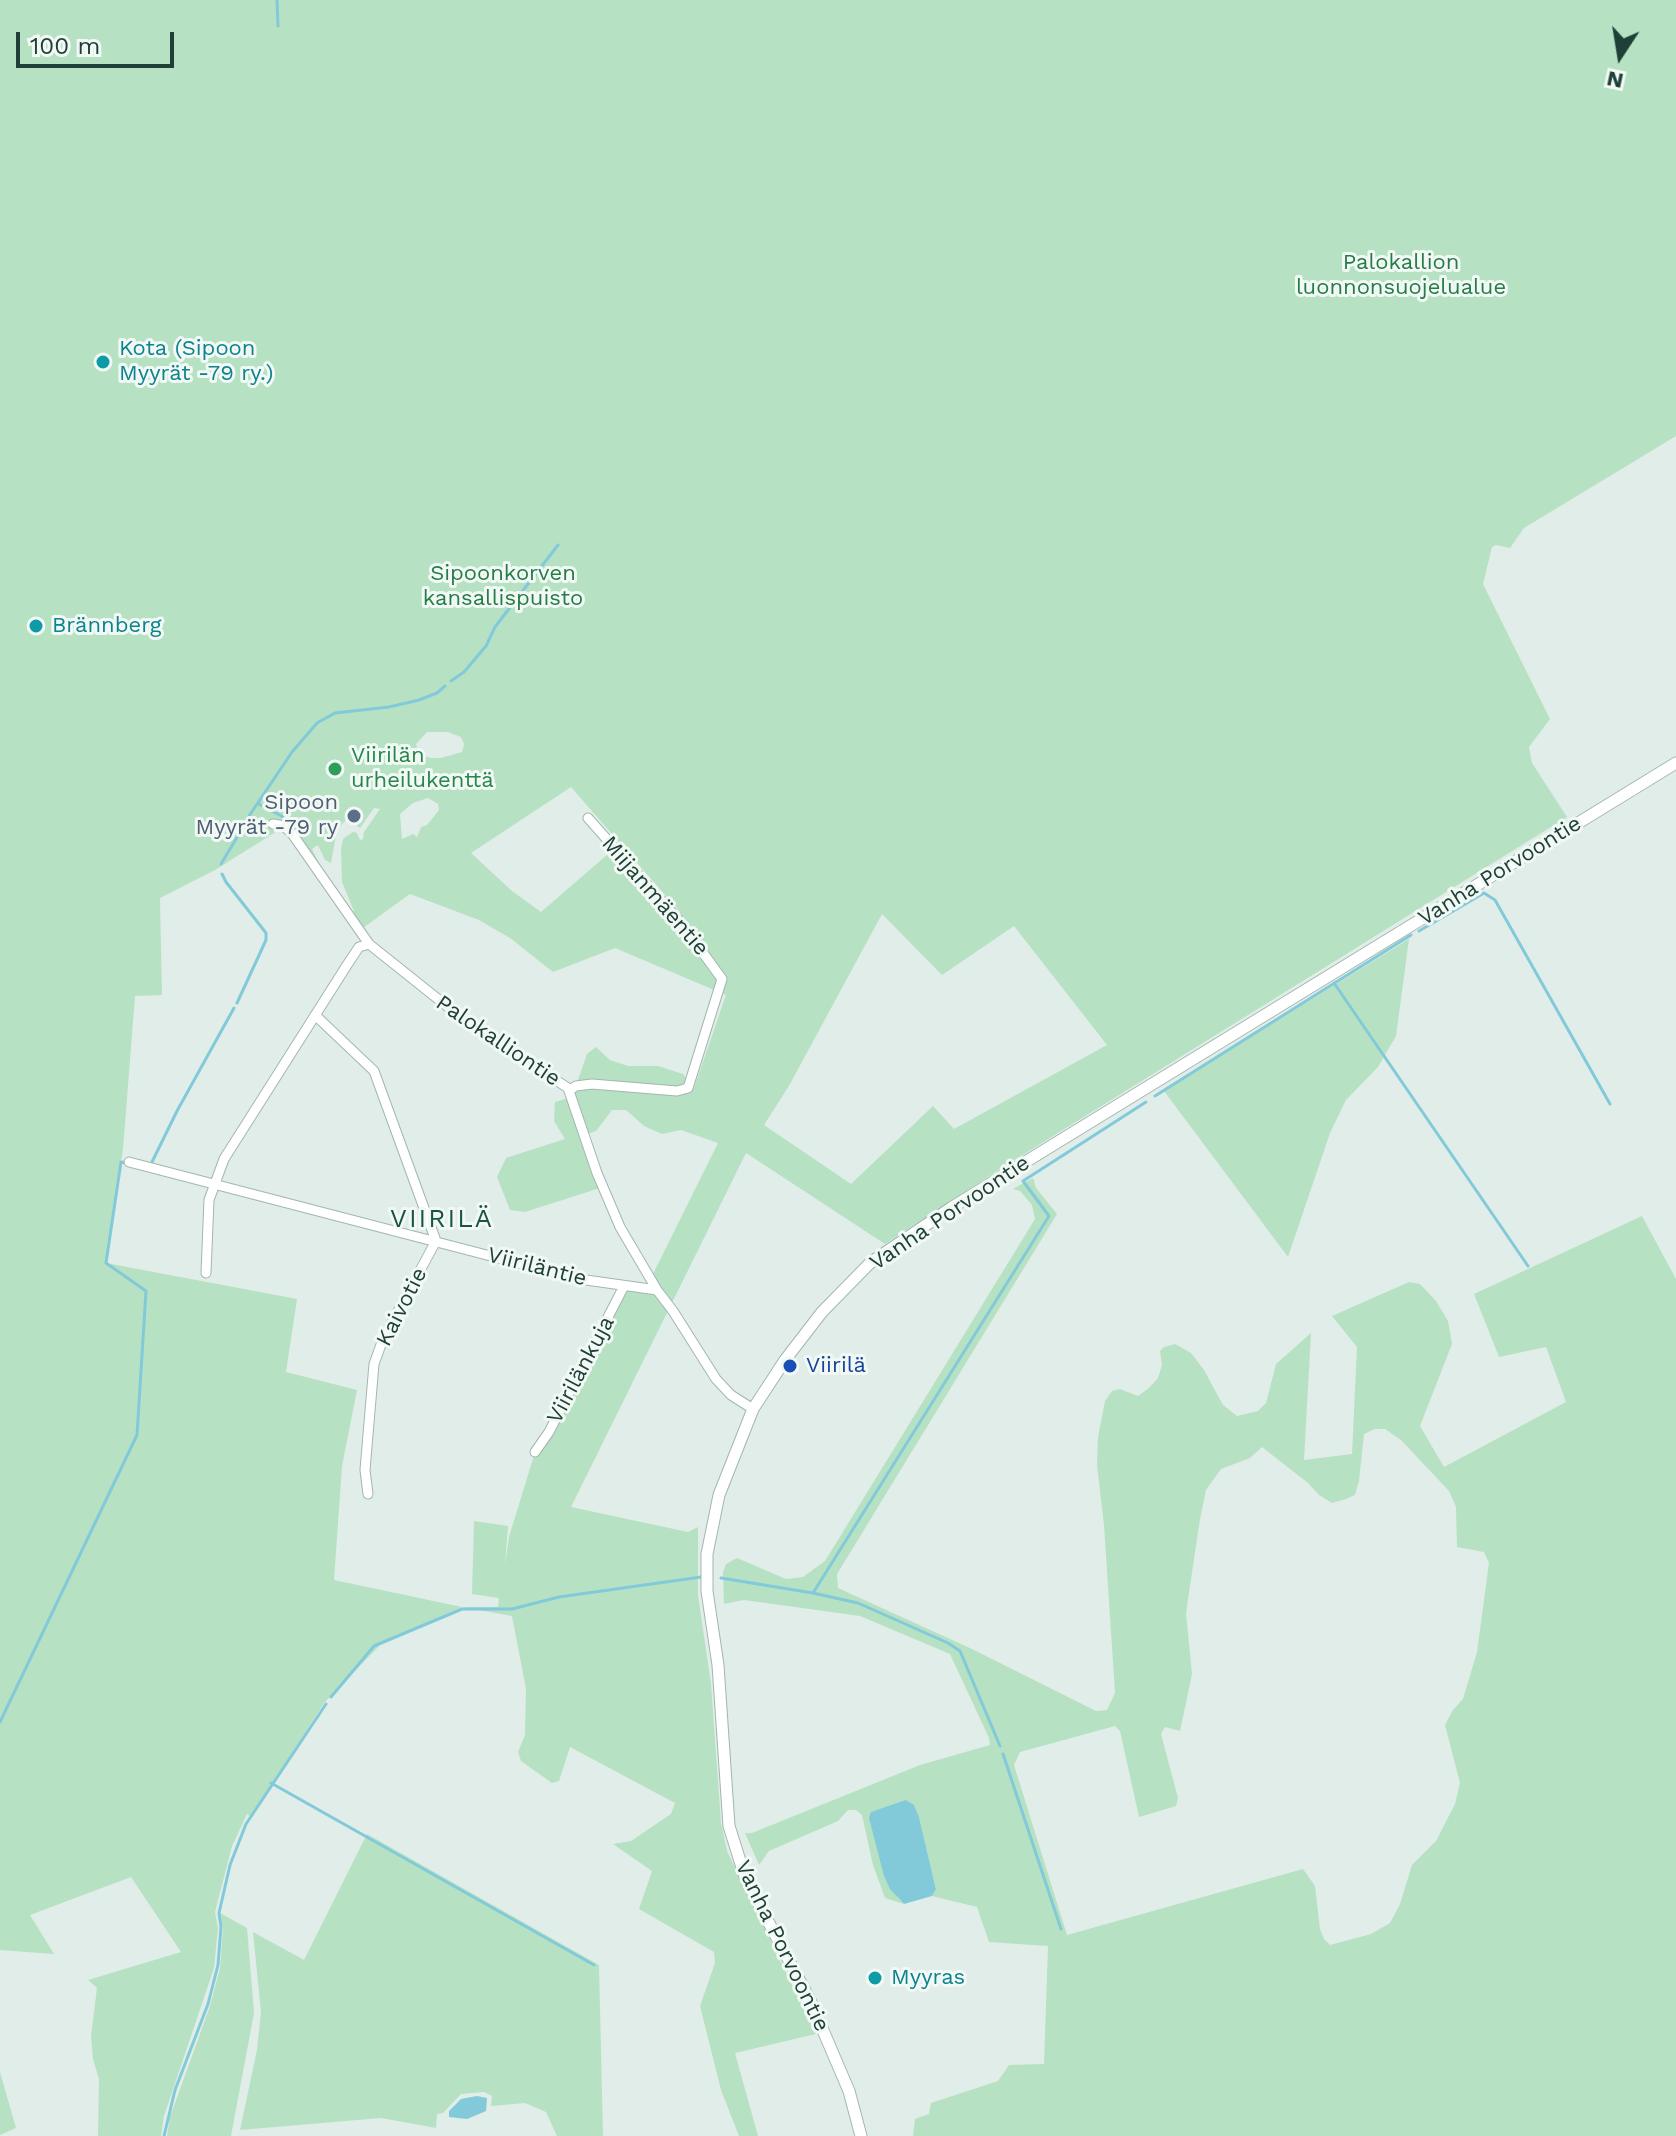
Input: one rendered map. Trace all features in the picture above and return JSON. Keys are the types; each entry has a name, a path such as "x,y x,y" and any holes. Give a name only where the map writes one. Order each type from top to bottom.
{"street":[{"name":"Vanha Porvoontie","path":"861,2136 849,2091 810,2000 746,1880 729,1826 718,1665 707,1591 707,1554 719,1495 753,1409 822,1312 874,1261 1011,1170 1676,763"},
{"name":"Miijanmäentie","path":"570,1090 592,1084 677,1091 688,1088 722,979 682,924 588,818"},
{"name":"Palokalliontie","path":"273,824 284,826 298,840 369,944 468,1023 570,1090 597,1173 616,1219 657,1290"},
{"path":"206,1273 207,1218 214,1185 224,1159 359,947 369,944"},
{"name":"Kaivotie","path":"315,1015 374,1071 436,1241 383,1339 374,1364 365,1470 368,1494"},
{"name":"Viiriläntie","path":"129,1162 579,1279 657,1290"},
{"name":"Viirilänkuja","path":"535,1452 549,1432 624,1286"},
{"path":"657,1290 716,1379 731,1395 753,1409"}],"green space":[{"path":"0,0 1676,0 1676,436 1524,528 1510,548 1492,547 1483,584 1550,719 1529,747 1532,763 1567,817 1000,1169 885,1244 746,1153 571,1507 688,1532 698,1527 698,1595 711,1684 721,1823 727,1851 816,2034 735,2053 758,2136 739,2136 721,2090 700,2006 715,1963 714,1952 639,1909 652,1871 613,1844 631,1841 671,1814 675,1803 570,1747 559,1781 552,1783 521,1761 518,1752 525,1735 526,1689 512,1616 462,1607 383,1642 324,1703 251,1817 247,1814 232,1846 215,1912 218,1928 214,1968 164,2116 161,2136 98,2136 99,2079 91,2036 97,1988 88,1980 181,1952 131,1877 30,1915 54,1954 0,1950","holes":["427,732 448,732 461,737 464,744 462,752 441,758 418,753 416,744","571,787 679,911 676,916 615,848 541,912 512,891 471,853","428,798 438,804 439,810 427,825 421,827 417,837 413,834 402,839 400,814 413,803","374,808 380,809 364,832 363,839 360,840 353,832 343,839 341,848 342,882 354,911 349,915 360,930 410,894 479,920 510,938 553,972 615,948 726,995 694,1088 683,1074 658,1066 628,1066 610,1060 596,1047 587,1054 572,1097 555,1102 554,1121 565,1139 506,1158 497,1177 510,1210 525,1212 603,1187 584,1135 596,1131 612,1110 626,1110 644,1126 662,1134 681,1130 718,1143 651,1278 657,1290 624,1286 535,1452 509,1537 505,1565 508,1526 474,1521 472,1594 499,1598 498,1607 462,1607 334,1580 342,1466 357,1390 286,1372 297,1299 106,1263 123,1149 135,996 162,995 160,898 215,870 282,828 317,865 319,863 312,849 318,845 325,860 331,863 337,829 347,819 360,828","882,914 942,975 1014,926 1107,1045 954,1129 933,1106 851,1184 764,1125 790,1084"]},
{"path":"1409,939 1396,1036 1378,1067 1346,1100 1330,1133 1288,1257 1164,1091"},
{"path":"1033,1178 1036,1188 1057,1214 837,1574 838,1588 972,1649 1096,1711 1107,1710 1115,1693 1097,1465 1098,1437 1105,1401 1112,1391 1120,1389 1138,1396 1149,1388 1158,1378 1162,1365 1160,1351 1175,1344 1191,1353 1223,1405 1237,1416 1258,1411 1266,1403 1276,1364 1311,1333 1304,1460 1352,1454 1357,1347 1332,1316 1409,1282 1420,1284 1436,1301 1448,1321 1452,1344 1420,1426 1444,1467 1566,1402 1546,1347 1499,1357 1474,1294 1642,1216 1676,1279 1676,2136 913,2136 915,2119 929,2114 931,2103 998,2081 1009,2065 1044,2064 1048,1946 989,1942 977,1907 932,1896 936,1888 919,1817 914,1806 906,1800 897,1897 904,1904 885,1898 873,1865 862,1815 856,1810 848,1810 838,1821 769,1851 759,1865 745,1833 752,1833 920,1765 990,1745 989,1738 950,1654 860,1616 744,1600 724,1604 723,1572 726,1564 737,1558 786,1579 803,1577 825,1561 1035,1219 1032,1205 1020,1191 1013,1189","holes":["1385,1429 1401,1440 1449,1491 1456,1507 1457,1547 1484,1552 1489,1563 1477,1652 1463,1699 1445,1725 1460,1783 1455,1804 1436,1841 1412,1865 1400,1904 1390,1923 1371,1934 1330,1945 1320,1929 1315,1886 1303,1869 1067,1935 1014,1765 1020,1752 1115,1726 1120,1731 1139,1817 1176,1806 1178,1798 1161,1734 1165,1727 1180,1731 1192,1674 1186,1613 1206,1490 1221,1469 1250,1458 1262,1447 1319,1495 1332,1503 1346,1499 1355,1495 1359,1481 1364,1434"]},
{"path":"367,1834 599,1965 603,2136 557,2136 546,2112 525,2103 491,2106 492,2096 484,2092 461,2094 443,2113 437,2114 436,2128 381,2118 240,2130 257,2050 261,2012 253,1932 304,1960"},
{"path":"220,1913 247,1928 254,2013 231,2136 167,2136 170,2117 210,2006 220,1968 223,1929"},
{"path":"0,2072 16,2128 0,2135"}],"water":[{"path":"906,1800 914,1805 919,1817 936,1889 932,1896 904,1904 890,1889 884,1876 869,1818 871,1812"},
{"path":"487,2098 486,2111 467,2119 449,2117 449,2111 461,2099"}],"waterway":[{"path":"277,0 278,26"},
{"path":"451,681 464,672 486,646 495,627 558,545"},
{"path":"245,822 292,752 317,723 335,713 419,700 445,686"},
{"path":"259,804 287,819 296,832"},
{"path":"221,864 242,829"},
{"path":"222,874 266,933 266,940 237,1003"},
{"path":"1419,931 1484,893 1495,900 1610,1104"},
{"path":"1155,1096 1411,935"},
{"path":"1334,983 1528,1266"},
{"path":"151,1164 234,1008"},
{"path":"813,1593 1049,1216 1023,1181 1146,1102"},
{"path":"0,1722 137,1435 146,1291 106,1263 121,1162 127,1163"},
{"path":"331,1697 374,1646 462,1609 512,1609 559,1597 701,1577"},
{"path":"721,1578 858,1603 948,1643 960,1651 1000,1746"},
{"path":"164,2136 175,2090 208,2004 218,1965 219,1913 230,1865 246,1824 326,1704"},
{"path":"1003,1754 1061,1929"},
{"path":"271,1783 594,1965"}],"place":[{"name":"Kota (Sipoon Myyrät -79 ry.)","path":"103,362"},
{"name":"Brännberg","path":"36,626"},
{"name":"Viirilän urheilukenttä","path":"335,769"},
{"name":"Sipoon Myyrät -79 ry","path":"354,816"},
{"name":"Viirilä","path":"790,1366"},
{"name":"Myyras","path":"875,1978"}],"district":[{"name":"VIIRILÄ","path":"442,1219"}],"park label":[{"name":"Palokallion luonnonsuojelualue","path":"1401,276"},
{"name":"Sipoonkorven kansallispuisto","path":"503,586"}]}
